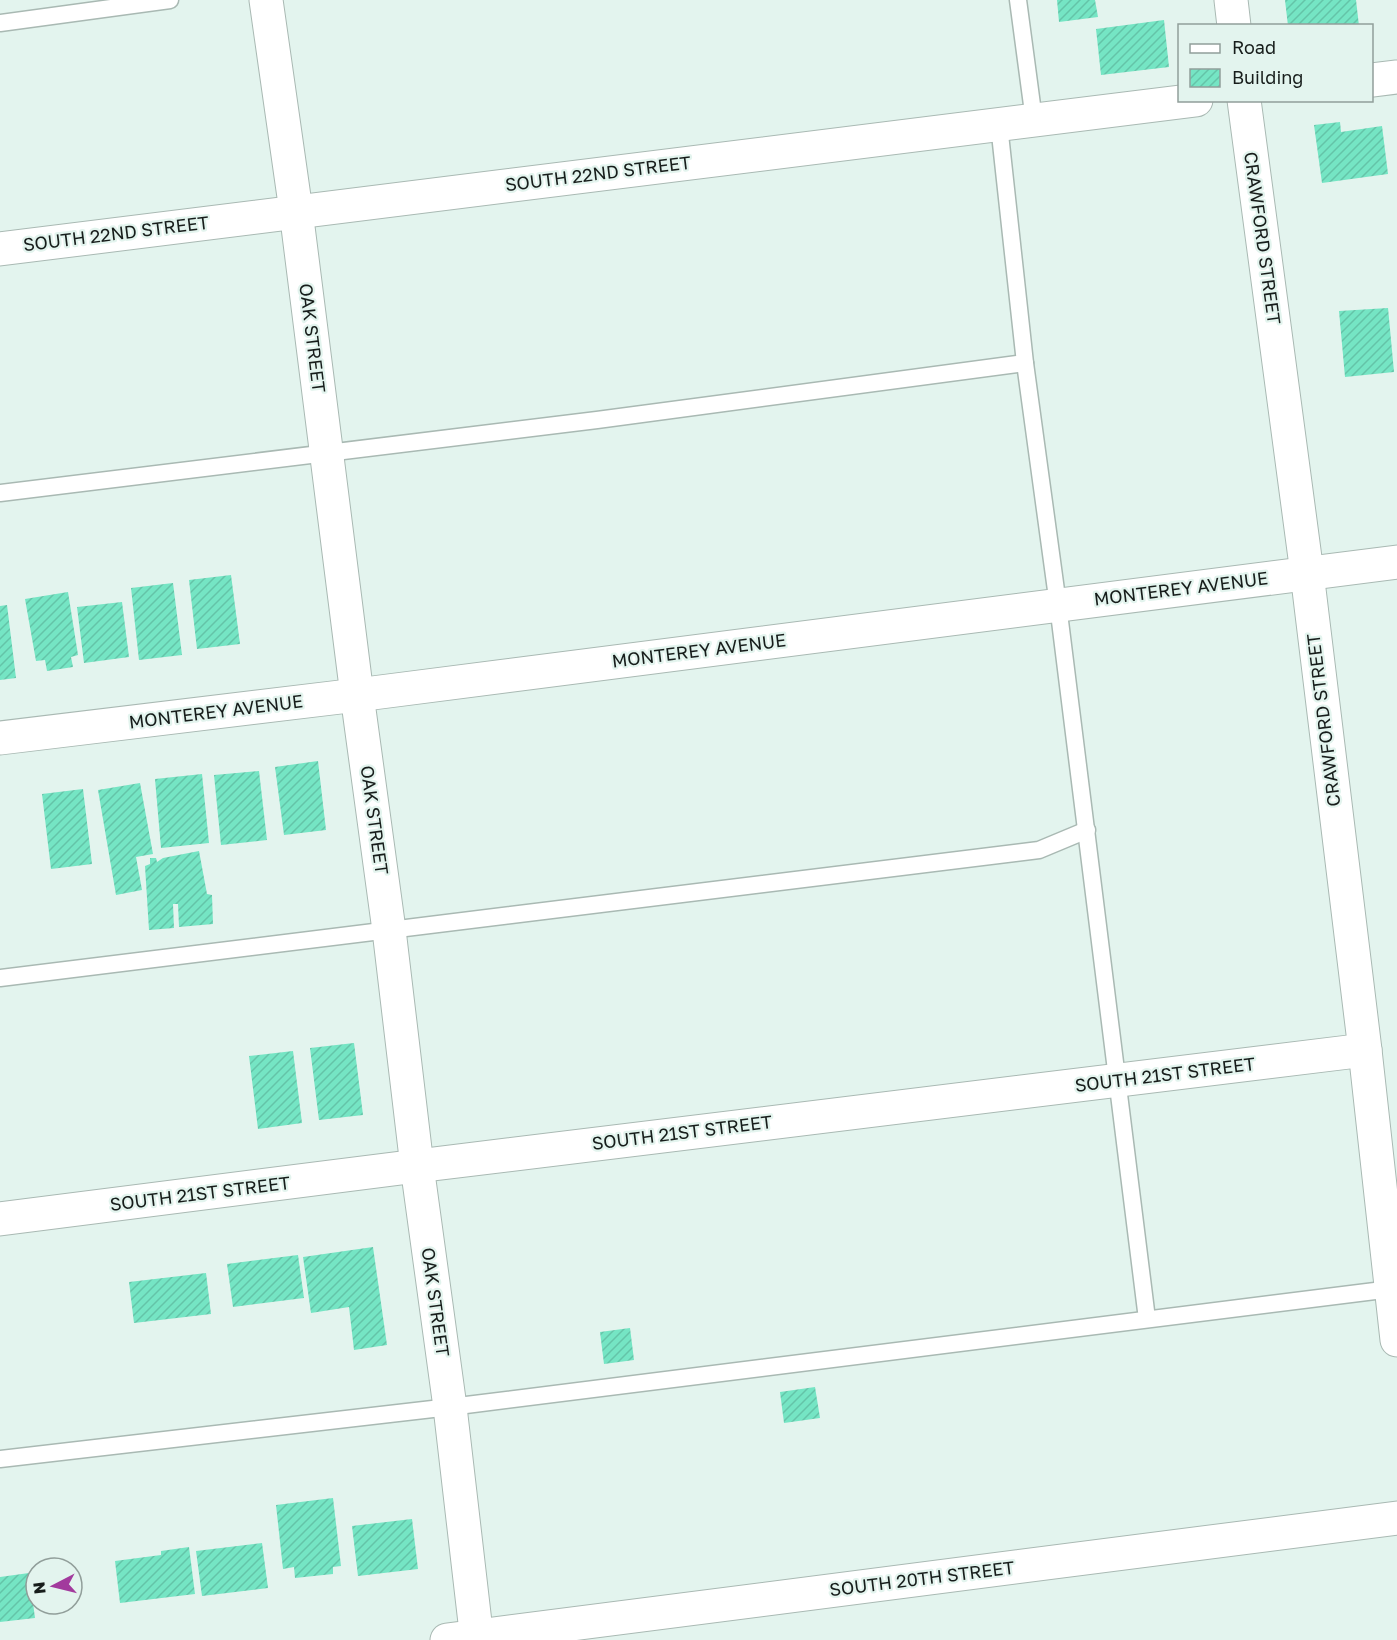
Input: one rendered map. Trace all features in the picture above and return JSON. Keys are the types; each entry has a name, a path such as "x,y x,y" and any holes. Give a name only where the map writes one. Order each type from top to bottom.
{"street":[{"name":"OAK STREET","path":"266,0 296,212 389,930 417,1166 450,1407 467,1639"},
{"path":"1231,0 1234,24"},
{"path":"1373,80 1397,77"},
{"name":"SOUTH 22ND STREET","path":"0,249 1180,102"},
{"name":"CRAWFORD STREET","path":"1244,102 1365,1050 1397,1341"},
{"name":"MONTEREY AVENUE","path":"0,738 357,695 1397,562"},
{"name":"SOUTH 21ST STREET","path":"0,1219 1365,1050"},
{"name":"SOUTH 20TH STREET","path":"467,1639 1397,1518"}],"lane":[{"path":"0,23 170,0"},
{"path":"1018,0 1034,120"},
{"path":"999,125 1025,363 1087,830 1147,1319"},
{"path":"0,494 609,418 1025,363"},
{"path":"0,978 1039,850 1087,830"},
{"path":"0,1459 450,1407 1391,1289"}],"building":[{"path":"1057,0 1095,0 1098,17 1059,22"},
{"path":"1285,0 1356,0 1359,24 1288,24"},
{"path":"1164,20 1169,67 1101,75 1096,29"},
{"path":"1340,122 1341,132 1382,126 1388,174 1322,183 1314,125"},
{"path":"1388,308 1394,372 1345,377 1339,311"},
{"path":"231,575 240,644 197,649 189,580"},
{"path":"173,583 182,655 139,660 131,588"},
{"path":"68,592 78,655 71,657 73,667 47,671 45,660 36,661 25,599"},
{"path":"122,602 129,657 84,663 77,607"},
{"path":"7,605 16,678 0,680 0,606"},
{"path":"318,761 326,830 284,835 275,767"},
{"path":"259,771 267,840 221,845 214,775"},
{"path":"202,774 209,843 161,848 155,779"},
{"path":"140,783 153,854 136,857 142,890 116,895 98,790"},
{"path":"83,789 92,864 51,869 42,794"},
{"path":"199,851 207,894 212,895 213,924 179,927 178,904 173,904 174,928 149,930 145,866 150,864 150,858 156,858 157,862 163,858"},
{"path":"354,1043 363,1115 319,1120 310,1048"},
{"path":"293,1051 302,1123 258,1129 249,1056"},
{"path":"373,1247 387,1345 354,1350 349,1307 311,1313 303,1257"},
{"path":"298,1255 304,1298 233,1307 227,1264"},
{"path":"206,1273 211,1314 134,1323 129,1282"},
{"path":"630,1328 634,1360 604,1364 600,1332"},
{"path":"815,1387 820,1418 784,1423 780,1392"},
{"path":"333,1498 341,1566 333,1567 333,1574 295,1578 294,1567 283,1569 276,1505"},
{"path":"412,1519 418,1569 358,1576 352,1526"},
{"path":"262,1543 268,1588 202,1596 196,1551"},
{"path":"189,1547 195,1594 120,1603 115,1561 161,1555 161,1551"},
{"path":"24,1574 24,1616 35,1616 35,1618 0,1622 0,1577"}]}
